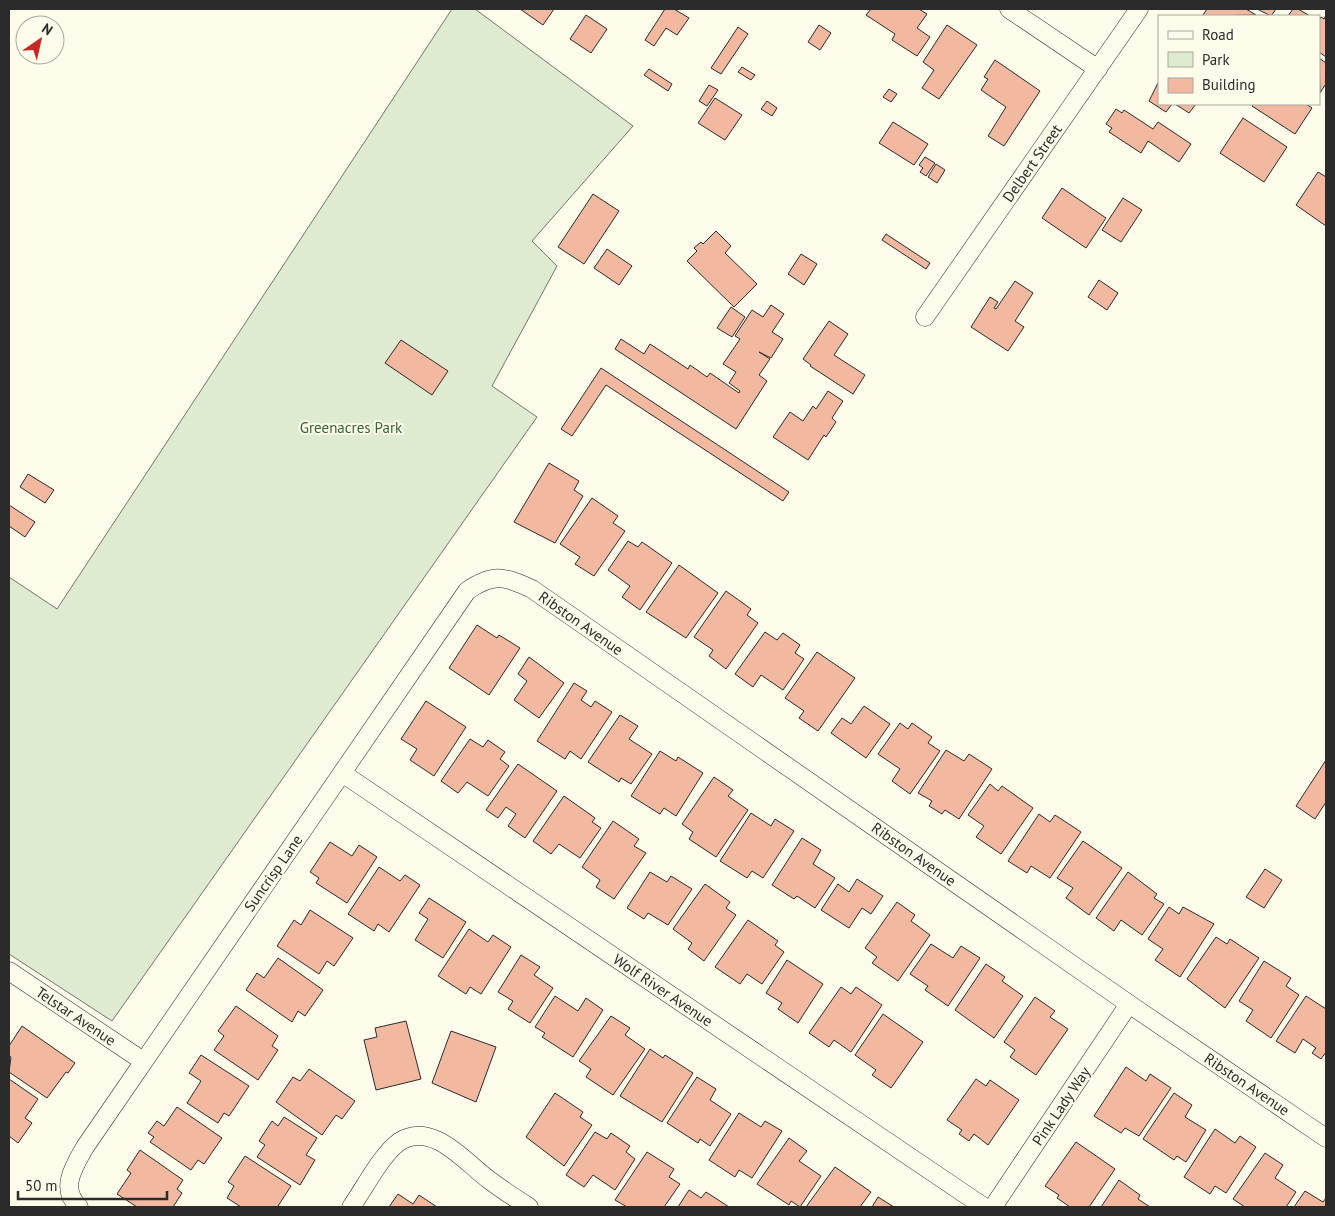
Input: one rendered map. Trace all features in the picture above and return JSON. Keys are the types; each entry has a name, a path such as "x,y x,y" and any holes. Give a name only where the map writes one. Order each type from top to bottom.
{"street":[{"path":"1009,9 1098,69"},
{"name":"Delbert Street","path":"925,317 1139,9"},
{"name":"Suncrisp Lane","path":"79,1207 72,1201 68,1188 74,1167 85,1147 467,591 482,580 498,577"},
{"name":"Ribston Avenue","path":"498,577 515,581 532,589 1129,1004 1326,1138"},
{"name":"Wolf River Avenue","path":"342,773 984,1207"},
{"name":"Telstar Avenue","path":"9,971 143,1061"},
{"name":"Pink Lady Way","path":"993,1207 1129,1004"},
{"path":"351,1207 386,1155 400,1142 417,1137 432,1139 453,1149 487,1179 529,1207"}],"green space":[{"name":"Greenacres Park","path":"452,9 475,9 633,126 532,241 557,266 492,386 537,417 112,1021 9,954 9,577 57,609"}],"building":[{"path":"520,9 554,9 543,25"},
{"path":"665,9 674,9 689,18 677,35 666,28 654,46 645,40"},
{"path":"871,9 919,9 927,14 917,28 930,37 917,56 892,40 895,34 866,15"},
{"path":"1207,9 1246,9 1256,15 1203,15"},
{"path":"1257,9 1276,9 1272,15"},
{"path":"1293,9 1298,9 1308,15 1289,15"},
{"path":"586,15 607,29 591,53 570,39"},
{"path":"1326,15 1326,57 1320,53 1320,18 1321,17 1324,19"},
{"path":"819,25 831,33 820,50 808,42"},
{"path":"947,25 977,45 939,99 922,88 934,70 923,62"},
{"path":"738,27 748,34 721,74 711,68"},
{"path":"1320,59 1326,63 1325,85 1320,93"},
{"path":"995,60 1040,91 1004,146 988,136 1006,107 981,90 988,79 984,77"},
{"path":"742,67 755,75 751,80 738,72"},
{"path":"649,69 672,84 668,91 644,75"},
{"path":"1158,83 1158,105 1171,105 1166,112 1149,101"},
{"path":"709,85 718,90 707,106 699,101"},
{"path":"889,89 897,94 891,102 883,97"},
{"path":"715,98 742,115 725,140 698,123"},
{"path":"767,101 777,108 772,116 761,109"},
{"path":"1177,105 1195,105 1189,113"},
{"path":"1308,105 1312,108 1295,134 1252,106"},
{"path":"1116,109 1122,113 1124,110 1153,129 1158,122 1191,144 1179,162 1148,141 1141,153 1109,132 1112,128 1106,124"},
{"path":"1243,118 1287,147 1264,182 1220,153"},
{"path":"893,122 928,144 914,165 879,143"},
{"path":"925,157 935,163 926,176 920,172 923,168 919,165"},
{"path":"936,164 945,170 937,183 928,177"},
{"path":"1318,172 1326,177 1326,226 1296,205"},
{"path":"1062,188 1106,218 1086,248 1042,218"},
{"path":"593,194 619,211 584,264 558,247"},
{"path":"1123,198 1142,210 1121,242 1102,230"},
{"path":"716,231 731,246 725,253 757,284 734,307 687,261 697,251 694,248 701,242 703,244"},
{"path":"886,234 930,263 926,269 882,240"},
{"path":"607,249 632,266 619,285 594,268"},
{"path":"801,254 817,264 804,285 788,274"},
{"path":"1099,280 1118,293 1107,310 1088,297"},
{"path":"1015,281 1033,293 1015,321 1024,327 1008,351 971,327 990,297 998,302 994,308 996,309"},
{"path":"771,305 784,314 772,332 783,339 771,358 759,352 770,359 759,375 767,381 736,429 615,349 621,339 644,354 650,344 688,369 690,365 707,377 710,373 739,393 740,391 729,383 736,372 723,364 740,339 735,336 752,310 763,317"},
{"path":"731,307 745,317 732,337 717,328"},
{"path":"829,321 848,334 834,355 865,375 853,394 810,366 803,359"},
{"path":"401,340 448,371 432,395 385,363"},
{"path":"601,368 789,492 783,501 606,385 572,436 561,429"},
{"path":"828,391 843,401 832,418 836,422 826,437 824,435 808,460 773,437 790,412 803,421 813,406 816,409"},
{"path":"549,463 579,481 574,490 583,496 555,543 514,522"},
{"path":"28,474 54,490 45,503 20,487"},
{"path":"592,498 618,516 613,523 625,531 594,576 575,564 580,557 560,544"},
{"path":"9,505 35,522 25,537 9,526"},
{"path":"628,541 638,547 642,542 672,563 640,610 622,597 630,586 608,570"},
{"path":"679,565 718,593 686,638 646,612"},
{"path":"726,591 751,609 747,615 758,623 726,669 709,656 713,650 694,637"},
{"path":"477,625 497,638 499,635 520,648 489,695 449,668"},
{"path":"765,632 777,640 783,633 800,645 795,653 804,659 783,690 761,675 753,687 735,674"},
{"path":"817,652 855,678 818,731 799,718 804,711 785,698"},
{"path":"529,657 564,683 539,718 514,700 527,681 518,674"},
{"path":"574,683 587,691 581,700 591,707 595,701 612,712 581,759 570,751 565,759 537,741"},
{"path":"426,701 466,727 434,776 410,760 417,749 401,739"},
{"path":"864,706 890,724 866,758 831,733 842,718 851,724"},
{"path":"620,715 638,726 629,739 652,754 631,784 621,778 619,782 588,762"},
{"path":"900,723 908,729 912,723 932,737 928,743 940,751 910,794 892,781 900,769 878,754"},
{"path":"470,739 483,747 488,740 505,752 500,759 509,766 488,796 467,782 458,793 441,781"},
{"path":"946,750 964,761 969,754 992,769 959,819 945,810 942,814 929,806 932,801 918,793"},
{"path":"660,751 676,761 678,757 703,773 676,816 664,808 660,814 631,796"},
{"path":"1326,760 1326,802 1315,819 1296,806"},
{"path":"518,764 557,791 525,838 508,826 516,814 506,807 498,818 486,810"},
{"path":"714,777 733,790 728,796 748,810 716,857 689,839 693,832 682,824"},
{"path":"990,784 998,791 1002,786 1033,808 1001,854 976,837 984,826 968,815"},
{"path":"564,796 595,818 592,822 601,828 580,858 559,844 551,854 533,841"},
{"path":"751,813 771,826 775,819 794,831 763,878 752,871 747,878 720,861"},
{"path":"1039,814 1050,822 1055,815 1081,832 1050,878 1031,866 1027,873 1008,861"},
{"path":"613,821 639,839 634,846 646,853 614,899 596,887 600,880 582,867"},
{"path":"802,838 821,850 813,864 835,878 815,908 797,896 794,899 772,885"},
{"path":"1083,841 1122,868 1089,915 1066,898 1073,888 1057,878"},
{"path":"330,842 352,856 359,845 377,857 347,903 316,883 319,878 310,872"},
{"path":"379,867 400,881 405,875 420,885 389,932 378,924 374,931 348,914"},
{"path":"1265,869 1282,880 1264,908 1246,897"},
{"path":"650,872 667,882 671,876 692,889 668,925 648,913 644,919 627,908"},
{"path":"1128,872 1157,894 1154,898 1164,904 1142,935 1121,920 1114,931 1096,918"},
{"path":"857,879 883,896 871,914 862,908 849,928 821,910 838,884 849,892"},
{"path":"705,884 730,902 726,908 736,915 704,961 688,949 692,943 673,929"},
{"path":"429,898 466,922 443,958 415,940 428,919 419,913"},
{"path":"897,902 915,915 911,921 930,935 898,981 872,963 877,957 865,948"},
{"path":"1169,907 1179,914 1183,907 1214,924 1180,977 1155,960 1163,949 1148,939"},
{"path":"310,910 353,938 334,966 327,961 319,974 277,946 294,920 301,925"},
{"path":"748,920 778,941 775,945 784,952 762,984 747,974 740,984 715,967"},
{"path":"469,929 488,942 493,935 511,947 481,994 470,987 466,994 438,976"},
{"path":"1216,937 1227,944 1230,939 1259,958 1225,1008 1187,979"},
{"path":"931,944 953,958 961,946 980,958 948,1006 925,990 928,986 910,974"},
{"path":"521,955 540,967 534,975 553,988 530,1023 508,1009 513,1001 498,992"},
{"path":"278,958 323,990 305,1016 298,1011 292,1022 246,990 257,973 264,978"},
{"path":"787,960 823,984 798,1023 778,1009 782,1003 766,993"},
{"path":"1264,961 1291,978 1286,986 1299,995 1271,1038 1246,1021 1253,1010 1239,1001"},
{"path":"986,964 1005,977 1002,981 1023,996 994,1038 955,1010"},
{"path":"841,987 851,994 856,987 882,1005 851,1052 834,1040 829,1047 809,1033"},
{"path":"555,996 578,1011 586,998 603,1010 573,1057 542,1037 545,1033 535,1027"},
{"path":"1306,996 1326,1009 1326,1052 1321,1059 1312,1053 1316,1048 1303,1039 1295,1053 1276,1041"},
{"path":"1035,997 1055,1011 1050,1017 1068,1029 1036,1075 1010,1057 1015,1050 1004,1042"},
{"path":"236,1006 278,1036 272,1046 278,1050 258,1080 214,1050 224,1036 218,1031"},
{"path":"883,1014 923,1042 891,1088 872,1075 876,1070 855,1055"},
{"path":"611,1016 630,1028 625,1035 645,1049 613,1095 586,1077 591,1069 579,1061"},
{"path":"406,1021 421,1079 376,1090 364,1040 377,1037 375,1028"},
{"path":"22,1026 75,1063 47,1098 9,1072 11,1057 9,1056 9,1046"},
{"path":"451,1031 496,1047 476,1102 432,1083"},
{"path":"650,1049 663,1058 665,1055 693,1073 662,1122 620,1096"},
{"path":"201,1055 249,1086 229,1116 224,1113 218,1123 187,1103 201,1081 189,1073"},
{"path":"1126,1067 1146,1081 1150,1074 1171,1088 1139,1136 1125,1128 1121,1133 1094,1116"},
{"path":"309,1069 355,1101 342,1119 336,1115 322,1135 276,1102 293,1077 300,1081"},
{"path":"697,1077 716,1089 710,1100 731,1114 710,1146 700,1139 698,1143 667,1123"},
{"path":"9,1079 38,1099 25,1118 32,1123 18,1143 9,1136"},
{"path":"976,1079 986,1086 990,1080 1019,1100 988,1145 974,1134 969,1141 959,1134 962,1130 947,1120"},
{"path":"555,1093 583,1112 580,1117 592,1125 564,1166 526,1137"},
{"path":"1174,1093 1192,1105 1185,1117 1206,1130 1186,1162 1177,1156 1174,1160 1143,1139"},
{"path":"177,1107 222,1138 204,1164 198,1160 191,1170 150,1142 154,1137 148,1133 157,1121 164,1126"},
{"path":"739,1113 761,1127 765,1121 782,1131 752,1178 739,1170 735,1177 709,1160"},
{"path":"284,1117 317,1138 306,1155 315,1160 300,1185 257,1157 265,1145 259,1141 272,1121 278,1126"},
{"path":"1215,1129 1235,1143 1240,1136 1256,1147 1226,1193 1215,1186 1210,1194 1184,1177"},
{"path":"595,1132 607,1139 611,1133 630,1146 626,1152 635,1159 615,1190 593,1175 584,1187 566,1175"},
{"path":"789,1138 807,1151 799,1161 821,1176 800,1207 791,1201 789,1205 757,1184"},
{"path":"1076,1142 1115,1169 1089,1207 1070,1207 1057,1198 1059,1195 1045,1186"},
{"path":"140,1150 183,1180 177,1189 182,1193 173,1207 137,1207 117,1194 131,1173 127,1170"},
{"path":"647,1152 674,1169 669,1177 680,1184 664,1207 627,1207 615,1200"},
{"path":"1265,1153 1283,1165 1275,1178 1296,1192 1286,1207 1245,1207 1233,1199"},
{"path":"245,1156 291,1186 278,1206 280,1207 241,1207 227,1198 234,1186 228,1182"},
{"path":"835,1167 871,1192 860,1207 806,1207"},
{"path":"1119,1180 1140,1195 1138,1199 1150,1207 1101,1207"},
{"path":"689,1190 701,1198 706,1192 729,1207 678,1207"},
{"path":"1305,1191 1323,1202 1326,1198 1326,1207 1294,1207"},
{"path":"398,1194 413,1204 419,1195 437,1207 389,1207"},
{"path":"878,1197 894,1207 872,1207"}]}
